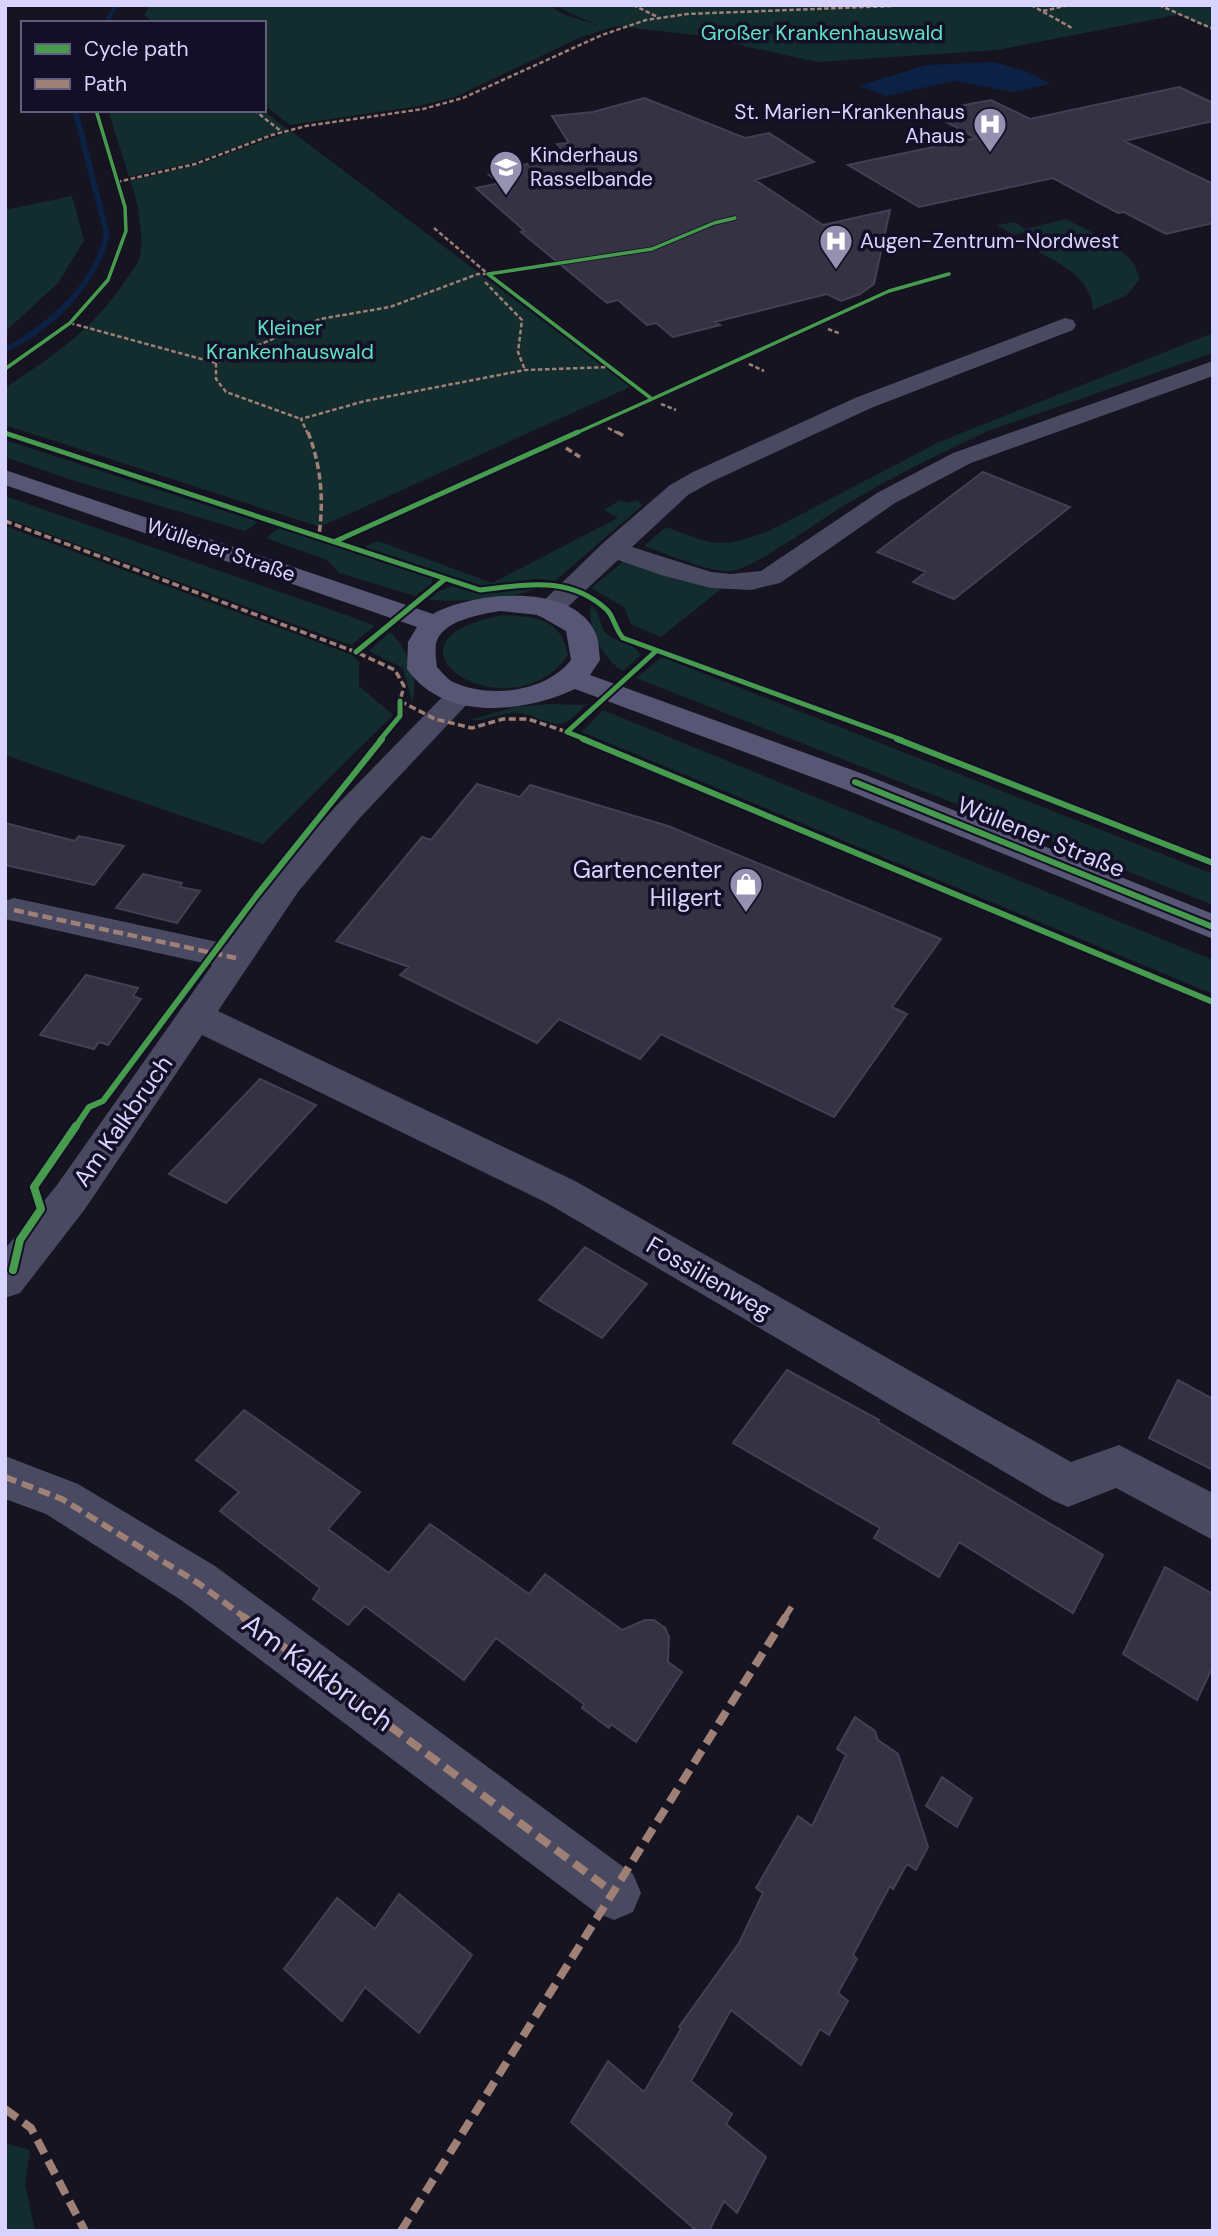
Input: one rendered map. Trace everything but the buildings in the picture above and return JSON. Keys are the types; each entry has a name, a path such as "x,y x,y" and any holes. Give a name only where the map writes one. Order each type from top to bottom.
{"main road":[{"name":"Wüllener Straße","path":"5,477 436,624"},
{"path":"500,603 548,610 567,619 581,631 587,646 585,662 572,678 557,689 533,697 506,701 478,699 460,695 435,682 422,668 419,653 424,638 436,624 454,614 500,603"},
{"name":"Wüllener Straße","path":"572,678 855,782 1213,927"}],"street":[{"path":"548,610 679,490 702,477 920,379 1065,325"},
{"path":"612,549 697,576 736,583 770,577 886,498 951,463 1016,437 1213,368"},
{"name":"Am Kalkbruch","path":"5,1280 71,1197 286,884 346,813 460,695"},
{"path":"14,910 236,958"},
{"name":"Fossilienweg","path":"196,1016 561,1192 1068,1485 1119,1466 1213,1518"},
{"name":"Am Kalkbruch","path":"5,1477 62,1499 198,1583 614,1893"}],"green space":[{"name":"Großer Krankenhauswald","path":"150,5 548,5 565,15 597,25 553,5 1213,5 1213,29 1177,15 997,50 817,62 695,35 616,26 581,37 455,97 419,106 290,125 266,107 266,21 152,21 144,15"},
{"path":"109,112 266,112 287,129 191,163 129,177"},
{"name":"Kleiner Krankenhauswald","path":"291,131 630,387 320,527 5,425 5,388 57,352 87,326 115,295 139,260 140,220 130,181 200,164"},
{"path":"72,196 84,240 59,282 5,332 5,210"},
{"path":"1066,219 1099,236 1130,259 1139,280 1127,295 1093,310 1091,297 1077,277 1057,262 1024,244 1041,239 1028,232 1014,235 997,225 1014,222 1026,229"},
{"path":"1213,333 1213,353 988,431 867,492 742,568 731,571 712,569 644,546 666,527 717,543 738,541 769,531 939,442"},
{"path":"5,440 258,522 245,531 72,480 5,457"},
{"path":"5,496 375,626 351,645 5,518"},
{"path":"620,500 629,503 636,500 643,505 555,581 535,579 482,586 364,547 378,541 492,583 618,518 604,510"},
{"path":"5,526 352,655 359,662 359,686 393,715 263,844 5,755"},
{"path":"279,528 433,579 431,584 415,596 339,573 327,560 266,538"},
{"path":"624,561 674,578 721,589 661,637 631,624 624,607 591,588"},
{"path":"452,586 488,593 543,587 487,599 429,600 437,592"},
{"path":"591,605 607,634 634,648 641,655 623,671 609,659 598,642 591,624"},
{"path":"504,615 536,619 553,627 560,633 568,655 543,678 513,688 484,686 460,676 445,661 445,644 463,627"},
{"path":"390,632 402,646 410,664 414,684 412,702 403,668 369,651"},
{"path":"662,657 1213,874 1213,905 636,678"},
{"path":"586,705 570,720 558,724 520,713 470,720 514,707"},
{"path":"603,710 1213,960 1213,994 582,732"},
{"path":"5,2143 30,2150 25,2185 35,2231 5,2231"}],"water":[{"path":"994,62 1028,72 1051,84 1013,92 954,81 887,96 859,86 926,65"}],"waterway":[{"path":"107,21 116,5"},
{"path":"5,351 37,330 70,302 84,286 103,252 107,234 76,112"}],"marked path":[{"path":"633,5 658,17"},
{"path":"117,182 195,164 272,135 306,126 423,109 463,98 602,35 646,20 687,14 916,5"},
{"path":"1031,5 1072,28"},
{"path":"1043,11 1069,5"},
{"path":"1159,5 1213,29"},
{"path":"257,112 282,132"},
{"path":"434,228 488,274"},
{"path":"70,323 216,363 320,319 390,307 478,274 488,274"},
{"path":"485,282 522,320 518,352 525,370"},
{"path":"828,329 841,334"},
{"path":"216,363 216,379 226,392 301,419"},
{"path":"749,364 764,371"},
{"path":"319,535 322,506 320,476 313,446 301,419 365,401 525,370 609,367"},
{"path":"661,404 676,410"},
{"path":"608,428 624,436"},
{"path":"566,448 580,457"},
{"path":"5,521 356,652 395,670 404,686 400,701 435,719 472,728 503,719 528,719 567,732"},
{"path":"14,910 236,958"},
{"path":"5,1477 62,1499 198,1583 614,1893"},
{"path":"401,2231 792,1606"},
{"path":"5,2109 31,2128 85,2231"}],"cycle path":[{"path":"5,369 70,323 108,280 126,231 125,207 97,112"},
{"path":"336,541 652,399 488,274 652,249 714,223 735,218"},
{"path":"652,399 889,291 949,274"},
{"path":"5,433 480,590 546,583 569,589 592,598 610,613 614,628 623,638 942,755 1213,863"},
{"path":"356,652 445,579"},
{"path":"656,651 567,732 1213,1002"},
{"path":"13,1270 20,1240 41,1209 34,1187 89,1107 103,1101 257,895 400,716 400,701"},
{"path":"855,782 1213,927"}],"place":[{"name":"St. Marien-Krankenhaus Ahaus","path":"990,154"},
{"name":"Kinderhaus Rasselbande","path":"506,197"},
{"name":"Augen-Zentrum-Nordwest","path":"836,271"},
{"name":"Gartencenter Hilgert","path":"746,914"}]}
